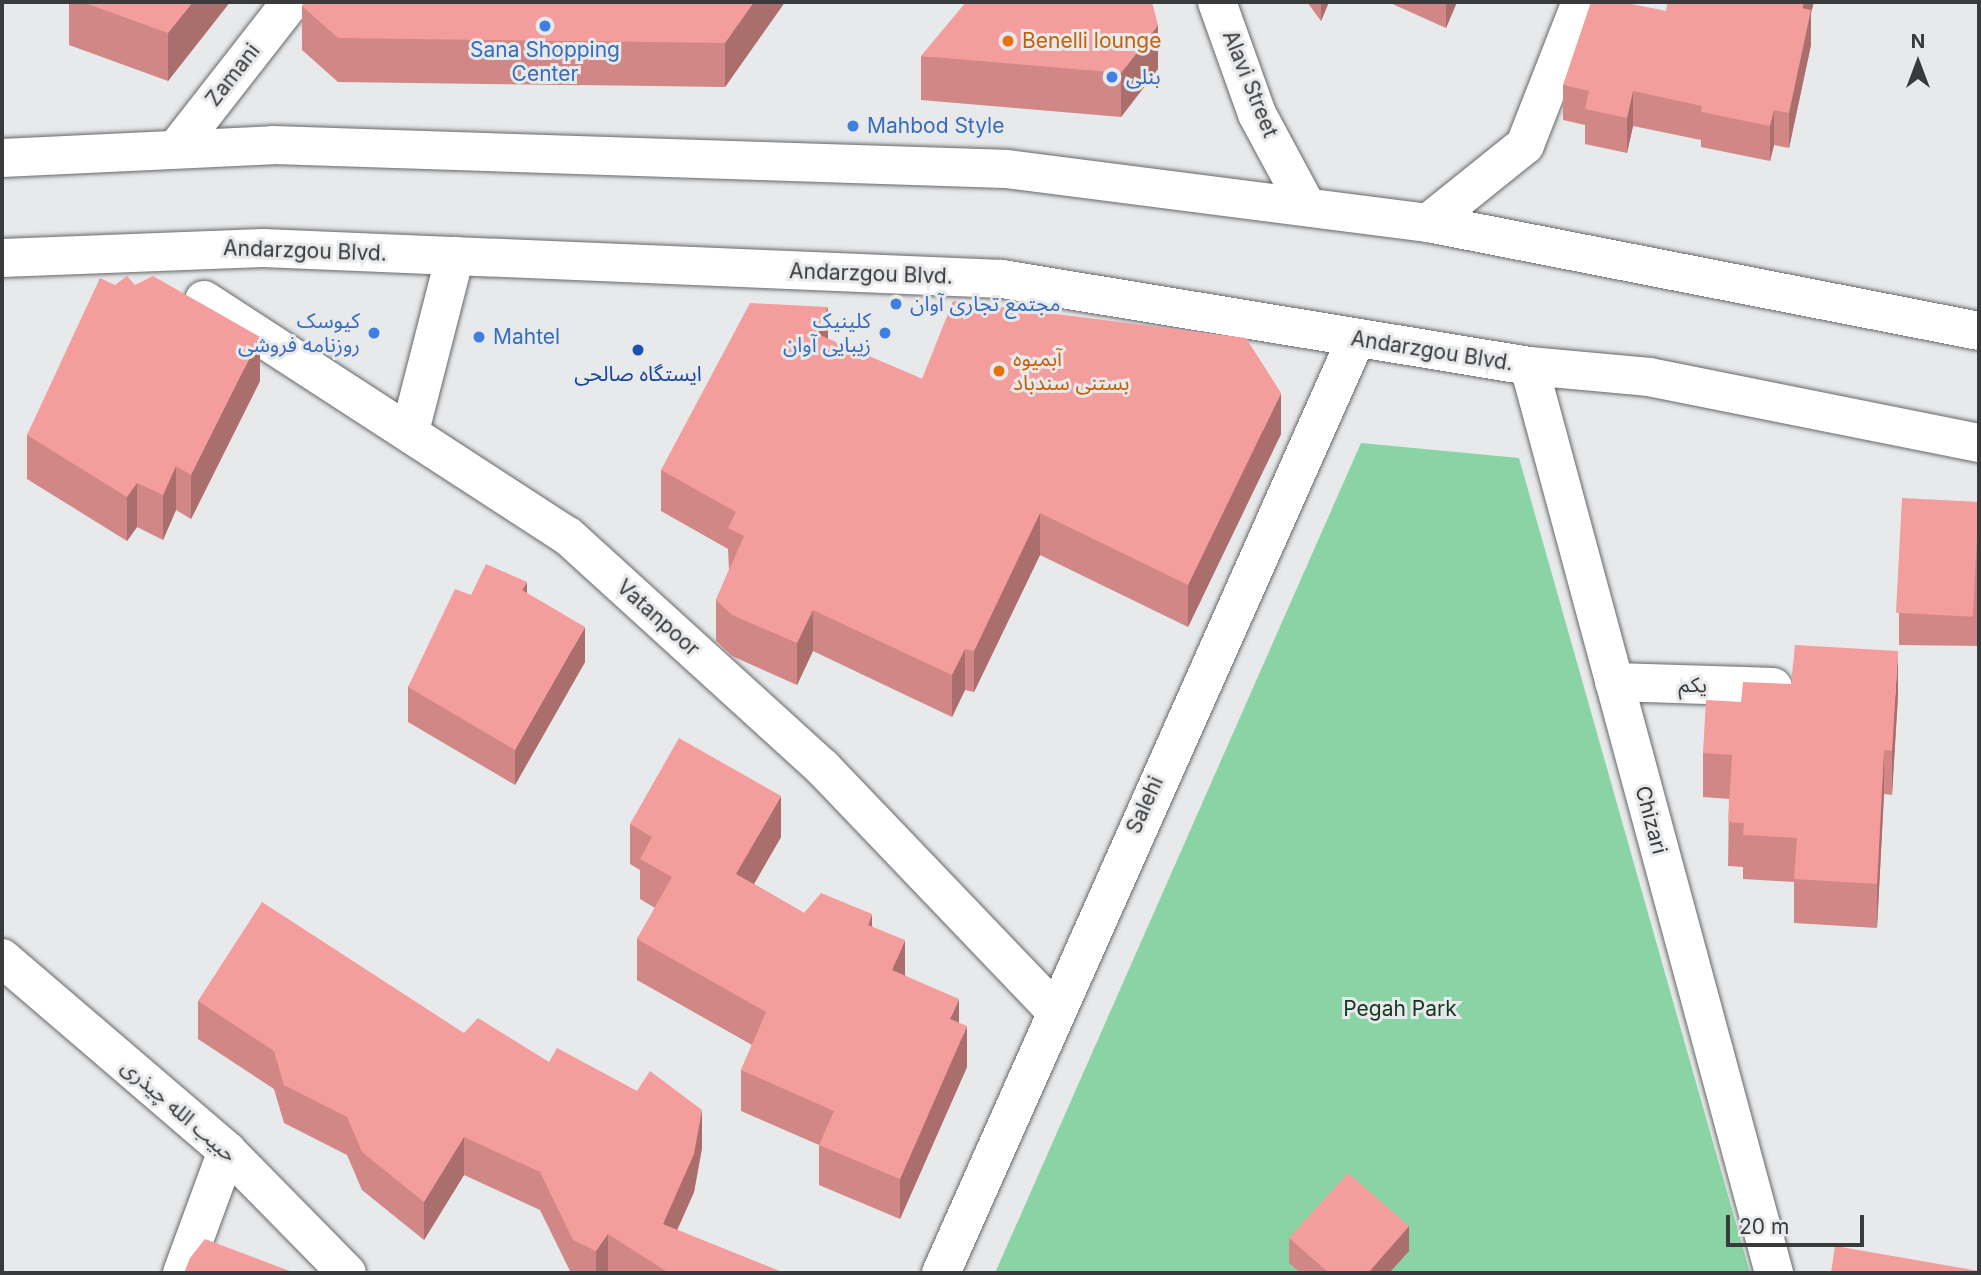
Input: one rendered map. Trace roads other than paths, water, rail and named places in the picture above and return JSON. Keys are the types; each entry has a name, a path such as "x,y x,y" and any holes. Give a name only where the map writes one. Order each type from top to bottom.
{"street":[{"name":"Zamani","path":"176,149 290,2"},
{"name":"Alavi Street","path":"1217,2 1257,114 1305,203"},
{"path":"1429,223 1525,145 1581,2"},
{"path":"5,154 273,145 1007,169 1305,203 1429,223 1979,331"},
{"name":"Andarzgou Blvd.","path":"2,258 263,248 1002,279 1529,366 1649,377 1979,443"},
{"path":"410,431 455,256"},
{"name":"Vatanpoor","path":"204,300 410,431 568,536 823,768 1053,1009"},
{"name":"Salehi","path":"941,1273 1053,1009 1356,339"},
{"name":"Chizari","path":"1529,366 1774,1273"},
{"name":"یکم","path":"1614,682 1773,687"},
{"name":"حبیب الله چیذری","path":"2,958 227,1151 347,1273"},
{"path":"182,1273 227,1151"}],"place":[{"name":"Sana Shopping Center","path":"545,26"},
{"name":"Benelli lounge","path":"1008,41"},
{"name":"بنلی","path":"1112,77"},
{"name":"Mahbod Style","path":"853,126"},
{"name":"مجتمع تجاری آوان","path":"896,304"},
{"name":"کیوسک روزنامه فروشی","path":"374,333"},
{"name":"کلینیک زیبایی آوان","path":"885,333"},
{"name":"Mahtel","path":"479,337"},
{"name":"ایستگاه صالحی","path":"638,350"},
{"name":"آبمیوه بستنی سندباد","path":"999,371"}],"park label":[{"name":"Pegah Park","path":"1400,1009"}]}
